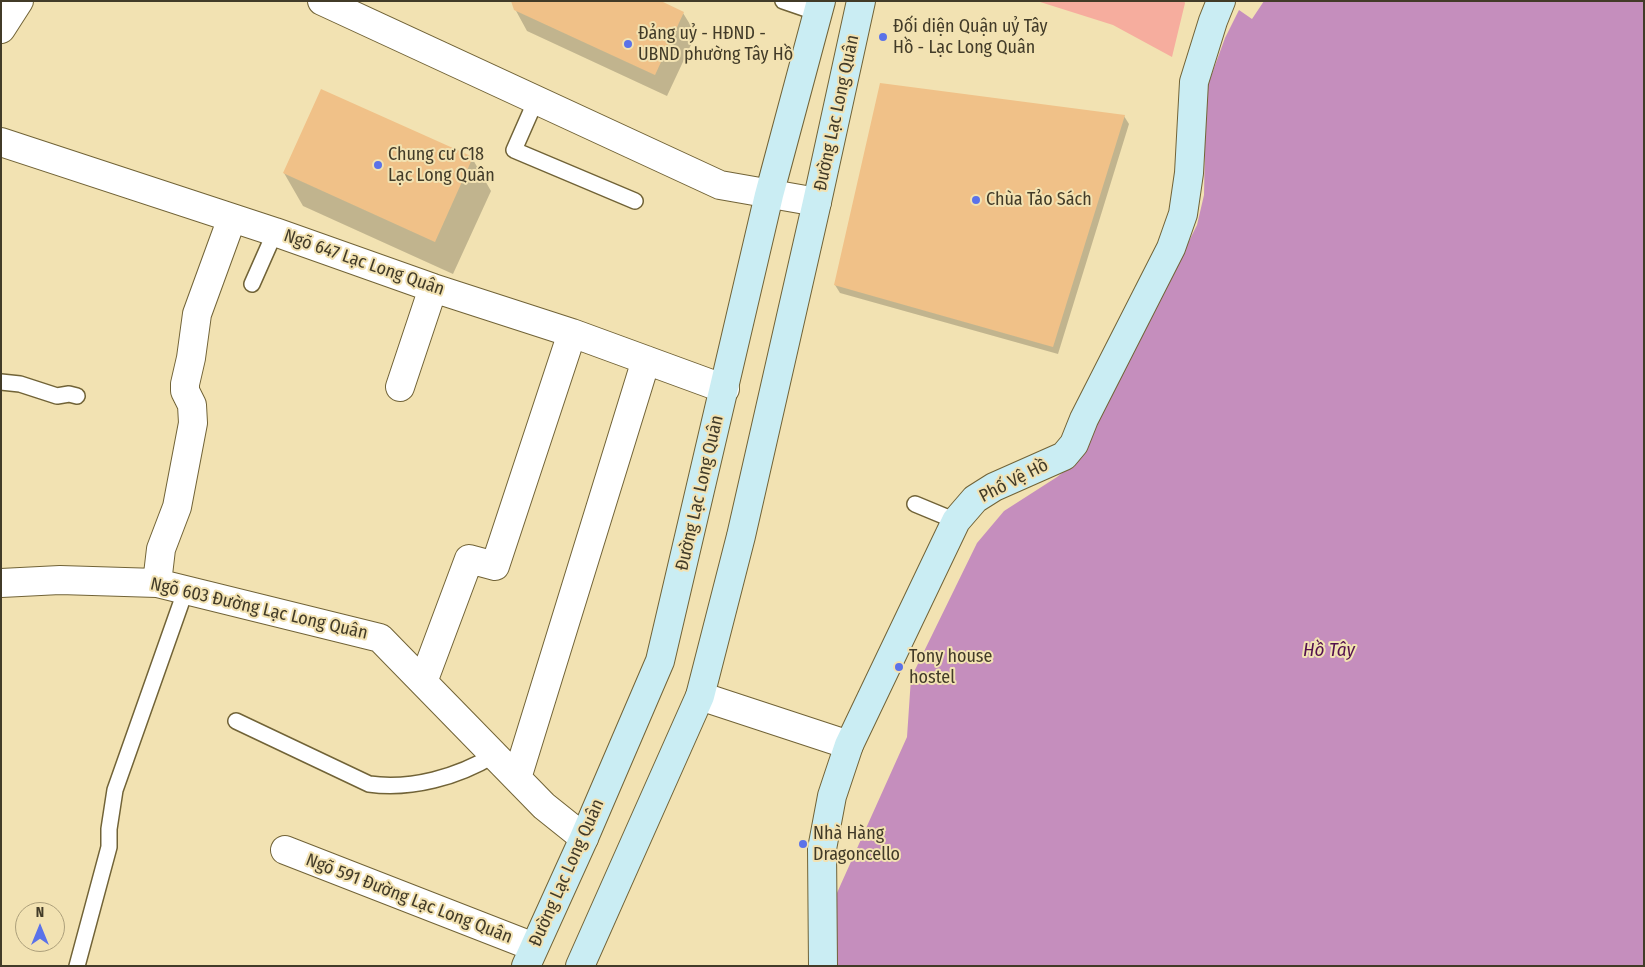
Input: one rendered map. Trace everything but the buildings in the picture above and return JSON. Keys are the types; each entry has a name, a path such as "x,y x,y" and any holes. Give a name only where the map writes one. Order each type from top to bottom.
{"main road":[{"name":"Đường Lạc Long Quân","path":"580,966 700,696 741,536 861,1"},
{"name":"Phố Vệ Hồ","path":"823,966 822,849 832,796 849,745 956,520 975,499 994,487 1064,456 1074,444 1084,419 1171,248 1183,214 1189,173 1194,82 1221,1"},
{"name":"Đường Lạc Long Quân","path":"530,957 660,662 769,194 820,7"}],"street":[{"path":"1,29 19,1"},
{"path":"322,1 720,185 817,202"},
{"name":"Ngõ 647 Lạc Long Quân","path":"1,142 275,232 433,288 572,333 725,389"},
{"path":"158,583 161,548 177,507 193,423 192,405 185,391 185,384 192,358 197,314 232,218"},
{"path":"400,387 433,288"},
{"path":"423,682 469,559 494,566 572,333"},
{"path":"517,778 646,360"},
{"name":"Ngõ 603 Đường Lạc Long Quân","path":"1,583 60,580 158,583 380,638 544,806 584,838"},
{"path":"700,696 849,745"},
{"name":"Ngõ 591 Đường Lạc Long Quân","path":"284,850 530,957"}],"lane":[{"path":"783,1 820,7"},
{"path":"536,100 514,150 635,201"},
{"path":"252,284 275,232"},
{"path":"1,382 20,384 57,396 69,394 77,396"},
{"path":"916,504 956,520"},
{"path":"77,966 109,847 109,829 114,790 186,590"},
{"path":"236,721 369,784 380,786 434,780 479,764 494,755"}],"shaded area":[{"path":"1037,1 1184,1 1185,3 1172,57 1113,25"}],"water":[{"name":"Hồ Tây","path":"1264,1 1644,1 1644,966 835,966 832,904 907,737 911,678 977,543 1004,511 1057,477 1080,459 1197,225 1204,195 1206,90 1225,38 1239,10 1252,19"}],"place":[{"name":"Đối diện Quận uỷ Tây Hồ - Lạc Long Quân","path":"883,37"},
{"name":"Đảng uỷ - HĐND - UBND phường Tây Hồ","path":"628,44"},
{"name":"Chung cư C18 Lạc Long Quân","path":"378,165"},
{"name":"Chùa Tảo Sách","path":"976,200"},
{"name":"Tony house hostel","path":"899,667"},
{"name":"Nhà Hàng Dragoncello","path":"803,844"}]}
